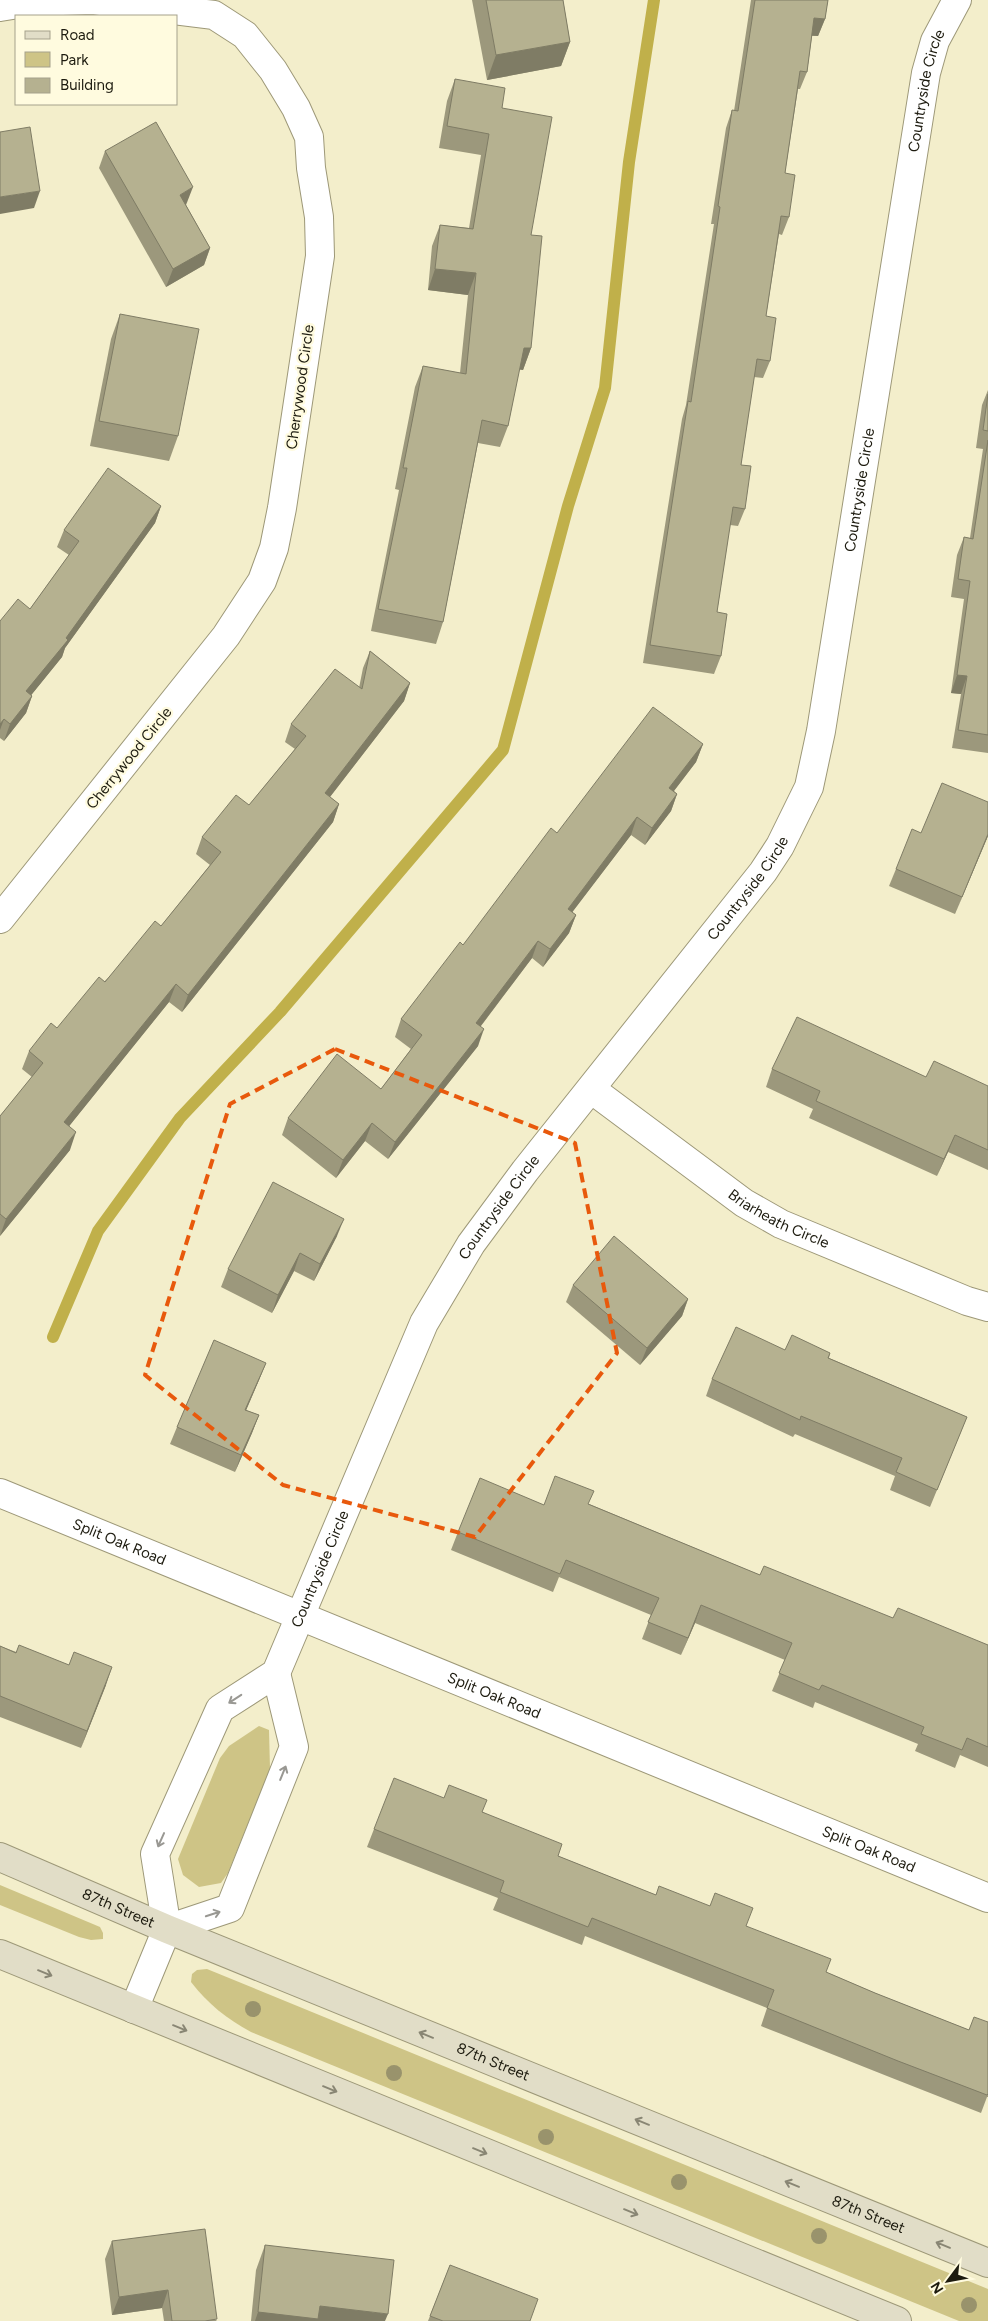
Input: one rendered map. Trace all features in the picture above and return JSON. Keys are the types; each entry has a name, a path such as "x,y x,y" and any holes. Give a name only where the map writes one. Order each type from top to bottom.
{"street":[{"name":"Cherrywood Circle","path":"0,7 31,2 93,0 214,15 245,35 274,70 296,108 309,137 311,168 319,217 320,256 282,508 274,548 262,581 226,636 0,919"},
{"name":"Countryside Circle","path":"276,1673 424,1322 470,1244 525,1171 763,872 780,846 809,787 821,731 926,73 935,41 957,0"},
{"name":"Briarheath Circle","path":"591,1088 744,1203 781,1224 967,1301 988,1307"},
{"name":"Split Oak Road","path":"0,1493 988,1898"},
{"path":"134,2009 167,1929 155,1854 220,1709 276,1673 294,1747 230,1908 167,1929"},
{"name":"87th Street","path":"0,1857 167,1929 988,2263"},
{"path":"0,1954 897,2321"}],"highlighted area":[{"path":"335,1049 575,1143 617,1353 475,1537 283,1485 145,1375 230,1104"}],"green space":[{"path":"259,1726 269,1730 270,1769 228,1873 221,1883 199,1887 183,1875 178,1859 220,1758 229,1746"},
{"path":"0,1885 100,1927 103,1939 91,1940 79,1937 0,1905"},
{"path":"207,1969 988,2289 988,2321 959,2321 251,2032 218,2010 191,1982 192,1974 197,1970"}],"building":[{"path":"486,0 563,0 570,42 496,55"},
{"path":"755,0 828,0 825,19 814,18 807,72 800,71 785,173 795,175 789,217 781,216 766,316 776,318 770,361 757,359 741,465 751,466 745,509 733,507 717,612 727,614 721,656 650,645 688,401 691,402 720,207 718,206 732,110 738,111"},
{"path":"455,79 505,88 502,108 552,117 531,235 542,236 531,348 524,348 508,426 482,420 443,622 378,609 407,468 403,468 423,366 466,374 476,273 435,269 440,225 473,229 489,134 447,126"},
{"path":"156,122 193,187 180,195 210,248 173,269 105,151"},
{"path":"30,127 40,191 0,197 0,132"},
{"path":"120,314 199,329 178,436 99,421"},
{"path":"988,394 988,431 983,430"},
{"path":"988,440 988,735 958,730 967,676 957,675 970,581 958,579 964,537 973,539"},
{"path":"108,468 161,506 66,638 68,640 26,691 32,696 10,724 4,719 0,724 0,621 18,599 30,609 79,541 64,530"},
{"path":"370,651 410,683 325,793 339,804 188,995 176,984 64,1122 76,1132 6,1219 0,1214 0,1116 43,1063 29,1051 51,1023 57,1028 99,977 105,982 155,921 161,926 221,852 202,837 236,795 249,805 306,736 291,724 335,669 362,689"},
{"path":"653,707 703,744 669,788 677,794 652,828 637,817 568,909 576,915 550,949 538,941 476,1023 484,1029 395,1142 372,1123 343,1160 288,1118 337,1054 381,1089 422,1035 401,1019 460,942 463,945 551,828 557,833"},
{"path":"942,783 988,802 988,834 962,897 896,869 912,829 921,833"},
{"path":"797,1017 926,1077 934,1061 988,1086 988,1150 955,1135 944,1159 816,1101 820,1091 772,1069"},
{"path":"273,1182 344,1219 320,1264 300,1253 278,1295 228,1269"},
{"path":"614,1236 688,1299 647,1348 573,1285"},
{"path":"736,1327 785,1350 792,1335 830,1353 828,1358 967,1417 937,1490 896,1472 902,1458 801,1416 800,1420 712,1379"},
{"path":"214,1340 266,1363 245,1410 259,1415 241,1455 177,1427"},
{"path":"555,1476 594,1491 588,1504 760,1575 764,1566 893,1618 898,1608 988,1645 988,1747 967,1738 962,1750 921,1734 924,1727 822,1685 819,1690 779,1673 792,1643 701,1605 688,1638 648,1622 659,1598 566,1560 560,1574 458,1532 480,1478 544,1505"},
{"path":"19,1645 69,1665 74,1652 112,1667 87,1731 0,1696 0,1646 16,1653"},
{"path":"394,1778 444,1798 449,1785 487,1800 482,1812 562,1844 558,1856 656,1895 659,1886 710,1906 715,1893 753,1908 746,1926 831,1959 826,1972 969,2030 974,2017 988,2022 988,2094 898,2061 767,2008 774,1990 592,1918 588,1927 500,1892 504,1881 374,1829"},
{"path":"205,2229 217,2319 172,2321 168,2290 119,2297 112,2241"},
{"path":"265,2245 394,2260 388,2314 320,2306 318,2319 258,2312"},
{"path":"450,2265 538,2299 530,2321 443,2321 430,2316"}],"waterway":[{"path":"53,1337 98,1231 180,1118 280,1012 503,750 568,506 605,388 629,162 654,0"}]}
